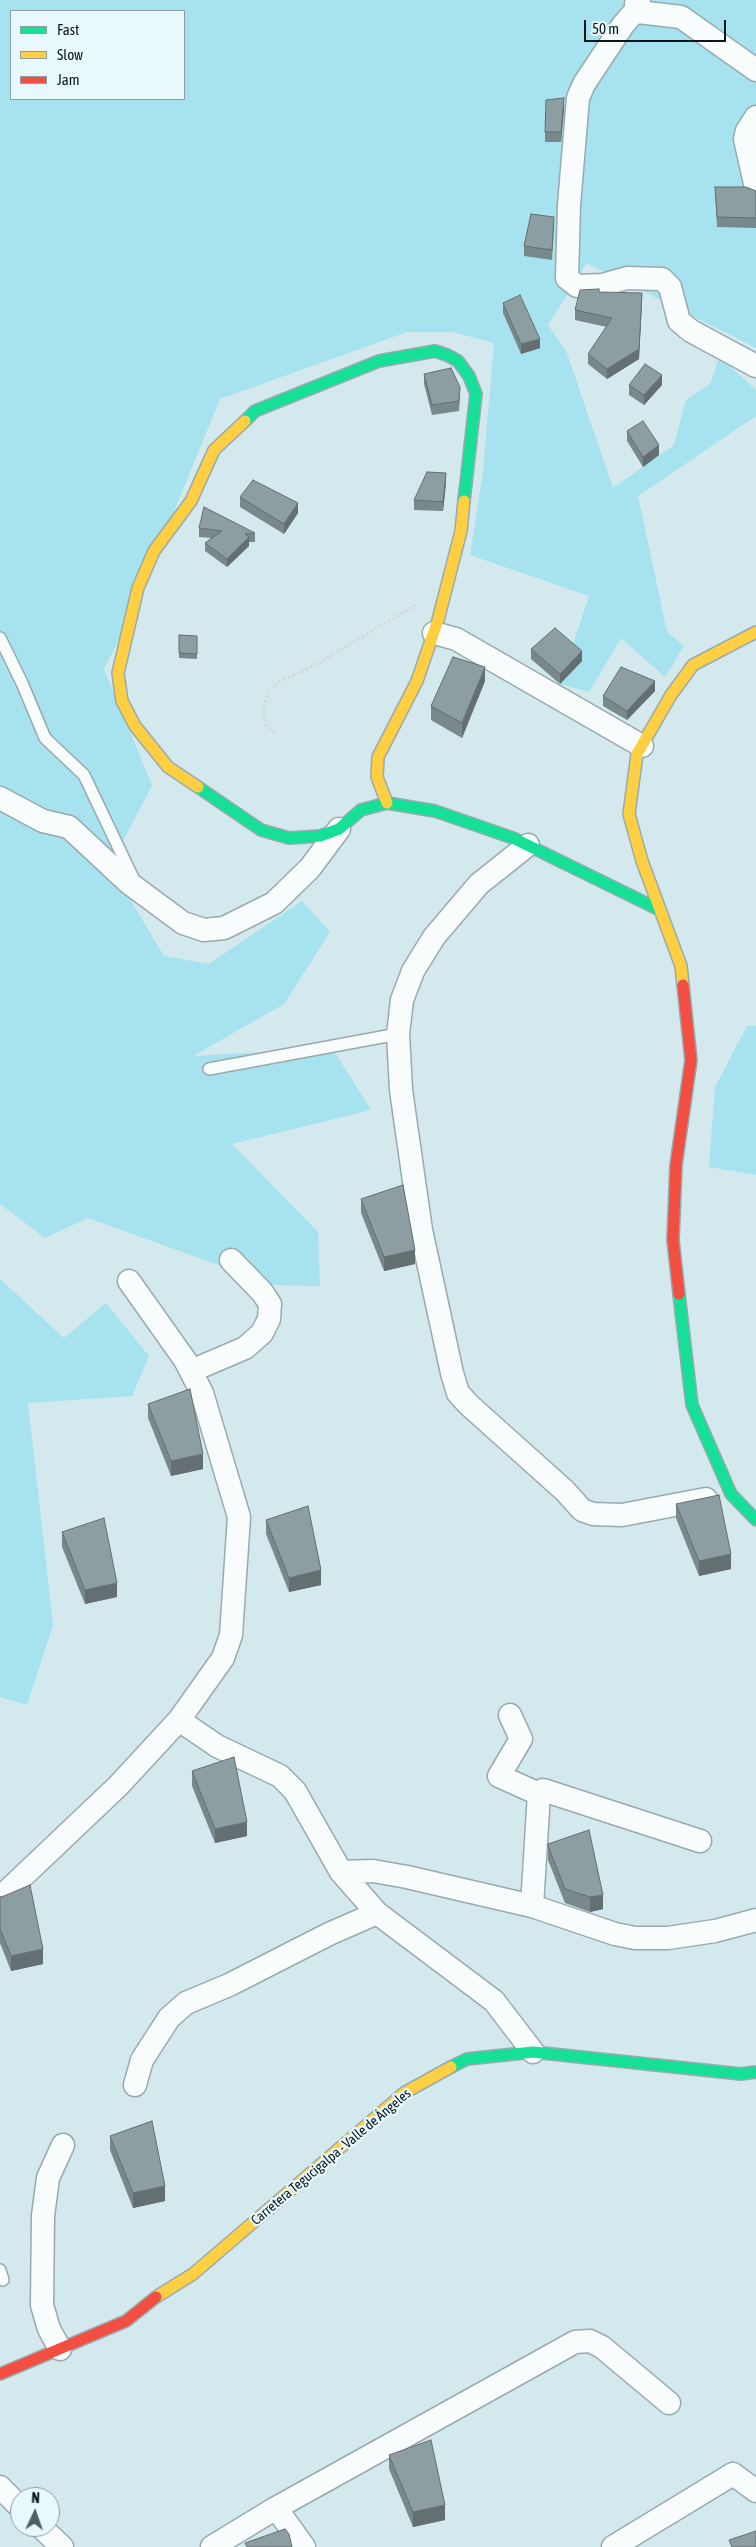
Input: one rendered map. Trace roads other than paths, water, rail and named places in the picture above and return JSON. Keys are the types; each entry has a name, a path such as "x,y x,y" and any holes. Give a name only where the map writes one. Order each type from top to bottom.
{"street":[{"path":"638,5 640,13 681,17 756,70"},
{"path":"638,5 584,84 578,98 570,196 567,278 577,286 602,285 627,278 662,279 670,287 678,321 691,331 756,366"},
{"path":"756,118 747,131 745,139 756,188"},
{"path":"338,829 320,836 289,838 261,830 168,768 135,726 122,701 118,673 138,588 154,551 192,501 214,450 255,411 379,361 435,352 447,355 458,361 469,376 476,394 461,531 444,597 417,682 378,757 377,778 387,803"},
{"path":"756,632 693,665 671,695 637,754 629,814 642,861 681,966 691,1060 676,1165 673,1240 692,1405 731,1494 756,1520"},
{"path":"434,633 456,639 642,746"},
{"path":"0,798 43,821 69,826 139,890 183,923 204,930 224,928 274,903 310,868 338,829 362,810 387,803 435,811 528,846 633,895 660,910"},
{"path":"528,846 479,884 434,937 413,971 402,1000 398,1034 400,1090 421,1230 458,1393 565,1491 582,1510 594,1514 622,1515 731,1494"},
{"path":"191,1371 245,1348 262,1333 269,1320 270,1304 262,1292 231,1260"},
{"path":"0,1898 118,1786 179,1720 223,1658 231,1634 238,1517 202,1394 191,1371 129,1281"},
{"path":"510,1715 521,1739 498,1776 539,1794"},
{"path":"179,1720 217,1746 280,1776 295,1791 341,1872 377,1913 494,2001 533,2052"},
{"path":"532,1906 539,1794 543,1790 700,1841"},
{"path":"341,1872 374,1871 406,1877 532,1906 615,1934 635,1938 668,1938 715,1931 756,1920"},
{"path":"135,2085 142,2060 169,2018 186,2003 230,1985 329,1934 377,1913"},
{"name":"Carretera Tegucigalpa - Valle de Ángeles","path":"0,2374 126,2321 148,2302 193,2274 404,2092 467,2059 533,2052 741,2074 756,2072"},
{"path":"60,2350 49,2329 42,2304 43,2235 48,2178 63,2145"},
{"path":"212,2547 276,2508 575,2342 590,2341 602,2348 668,2403"},
{"path":"613,2547 733,2474 756,2491"},
{"path":"0,2487 10,2496"},
{"path":"276,2508 304,2547"},
{"path":"52,2537 62,2547"}],"lane":[{"path":"0,638 45,738 84,775 112,830 139,890"},
{"path":"209,1069 398,1034"}]}
